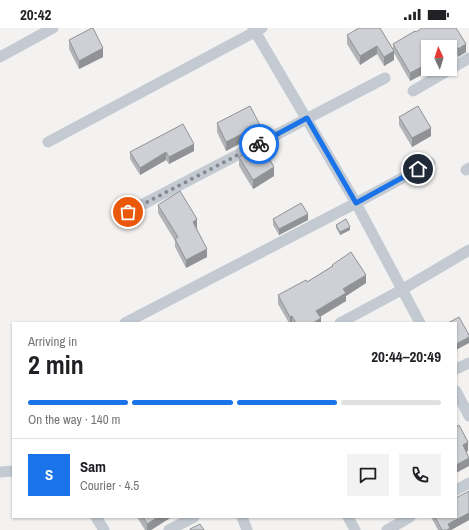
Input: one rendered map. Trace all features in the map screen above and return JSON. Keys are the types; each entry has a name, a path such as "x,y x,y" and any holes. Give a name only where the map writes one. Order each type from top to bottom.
{"street":[{"path":"0,57 53,28"},
{"path":"48,142 257,29 356,203 420,322"},
{"path":"413,91 469,58"},
{"path":"128,212 385,78"},
{"path":"127,322 430,163"},
{"path":"342,322 403,289 469,250"},
{"path":"457,369 469,364"},
{"path":"457,393 469,416"},
{"path":"0,472 12,471"},
{"path":"457,489 469,483"},
{"path":"97,518 104,530"},
{"path":"170,530 192,518"},
{"path":"242,518 247,530"},
{"path":"349,518 355,530"},
{"path":"387,530 408,518"}],"building":[{"path":"92,28 103,48 79,61 69,40"},
{"path":"359,28 380,28 394,51 384,57 377,46 360,56 347,35"},
{"path":"422,28 456,28 466,44 458,49 457,40 421,40 421,67 410,73 393,44 415,31 416,32"},
{"path":"250,106 260,125 226,142 217,123"},
{"path":"418,106 431,128 412,138 399,117"},
{"path":"183,124 194,144 169,157 166,152 140,168 130,152"},
{"path":"261,145 274,167 253,180 239,157"},
{"path":"180,191 197,219 193,222 207,249 186,260 175,239 178,237 158,205"},
{"path":"301,203 308,214 279,229 273,219"},
{"path":"346,219 350,227 340,232 336,225"},
{"path":"351,252 366,275 343,289 346,293 316,311 321,318 315,322 295,322 292,316 290,317 278,295 306,280 307,282 333,266 332,265"},
{"path":"459,317 469,337 457,343 457,322 450,322"},
{"path":"459,425 468,442 463,445 469,458 457,464 457,426"},
{"path":"469,491 469,513 448,524 450,528 447,530 442,530 436,518 457,518 457,497"},
{"path":"144,518 156,518 147,524"},
{"path":"200,524 204,530 190,530 190,529"}],"way so far":[{"path":"128,212 259,144"}],"route":[{"path":"259,144 307,118 356,203 418,169"}]}
